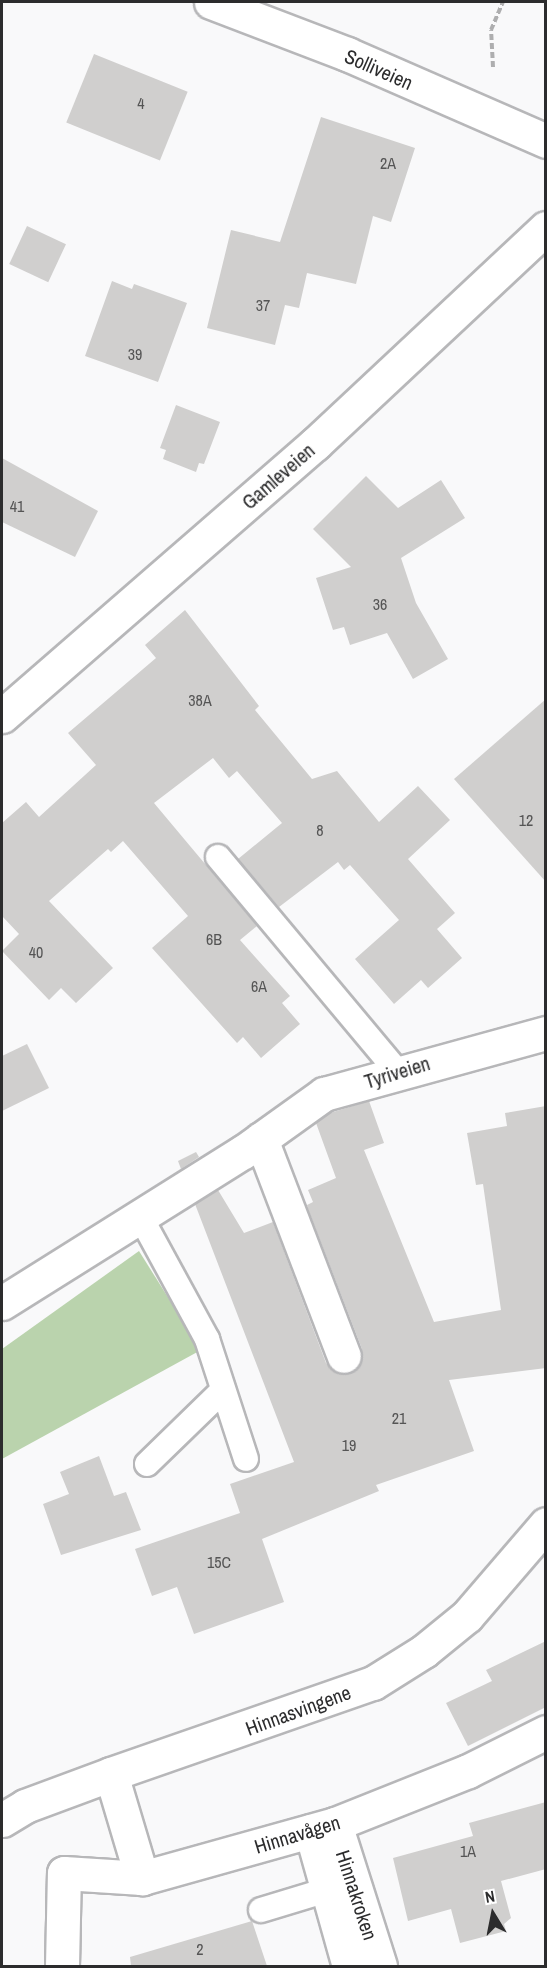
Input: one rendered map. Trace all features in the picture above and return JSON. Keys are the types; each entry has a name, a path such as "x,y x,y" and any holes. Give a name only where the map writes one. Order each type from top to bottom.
{"street":[{"name":"Solliveien","path":"211,2 347,54 546,141"},
{"name":"Gamleveien","path":"2,716 315,444 546,228"},
{"name":"Tyriveien","path":"2,1303 261,1139 324,1094 546,1033"},
{"path":"261,1139 345,1356"},
{"name":"Hinnasvingene","path":"2,1820 24,1806 373,1683 424,1652 467,1616 546,1524"},
{"name":"Hinnavågen","path":"62,1966 64,1873 142,1878 323,1828 468,1771 546,1732"},
{"path":"111,1774 142,1878"},
{"name":"Hinnakroken","path":"323,1828 327,1890 349,1966"},
{"name":"Hinnakroken","path":"323,1828 380,1966"}],"lane":[{"path":"218,857 398,1072"},
{"path":"140,1216 207,1338 246,1460"},
{"path":"147,1464 223,1390"},
{"path":"261,1910 327,1890"}],"path":[{"path":"493,67 490,30 503,2"}],"green space":[{"path":"139,1251 201,1350 2,1459 2,1349"}],"building":[{"path":"94,54 188,92 160,160 66,123"},
{"path":"321,117 415,148 391,222 373,216 356,284 307,273 299,308 285,305 275,345 207,328 231,230 280,242"},
{"path":"27,226 66,244 48,282 9,264"},
{"path":"112,281 132,289 134,284 187,303 158,382 85,356"},
{"path":"176,405 220,422 204,464 199,463 196,472 163,459 166,450 160,448"},
{"path":"2,458 98,511 75,557 2,522"},
{"path":"366,476 398,508 441,480 465,518 401,558 416,603 448,659 413,679 387,633 350,645 344,627 333,630 316,578 351,567 313,529"},
{"path":"185,610 259,706 255,710 312,779 337,771 379,822 418,786 450,820 408,859 455,913 437,929 462,958 428,988 421,980 394,1004 355,959 399,920 350,865 344,870 338,862 279,907 238,859 282,823 237,771 229,778 213,758 154,803 257,926 240,940 290,996 282,1003 300,1024 261,1058 243,1037 237,1043 152,948 188,916 123,841 111,852 108,849 49,901 113,968 76,1003 61,988 49,1000 2,951 19,934 2,916 2,823 26,802 39,817 96,765 68,733 156,658 145,645"},
{"path":"546,699 546,882 454,779"},
{"path":"27,1044 49,1088 2,1111 2,1056"},
{"path":"369,1101 384,1143 364,1150 434,1322 501,1310 483,1184 476,1185 467,1133 507,1126 505,1113 546,1106 546,1368 449,1380 474,1451 376,1485 379,1491 262,1539 284,1602 194,1634 177,1587 152,1596 135,1549 240,1513 230,1484 294,1462 195,1204 218,1190 244,1233 273,1222 326,1363 340,1374 351,1373 362,1360 362,1349 307,1205 313,1202 308,1190 336,1178 316,1123 330,1113"},
{"path":"196,1152 199,1157 181,1169 178,1161"},
{"path":"99,1456 114,1496 126,1492 141,1530 61,1555 43,1504 69,1494 60,1472"},
{"path":"546,1641 546,1707 468,1746 446,1703 492,1681 486,1670"},
{"path":"546,1802 546,1869 501,1881 511,1918 504,1924 506,1931 460,1943 451,1909 408,1921 393,1858 473,1836 469,1823"},
{"path":"252,1921 267,1966 131,1966 130,1957"}]}
